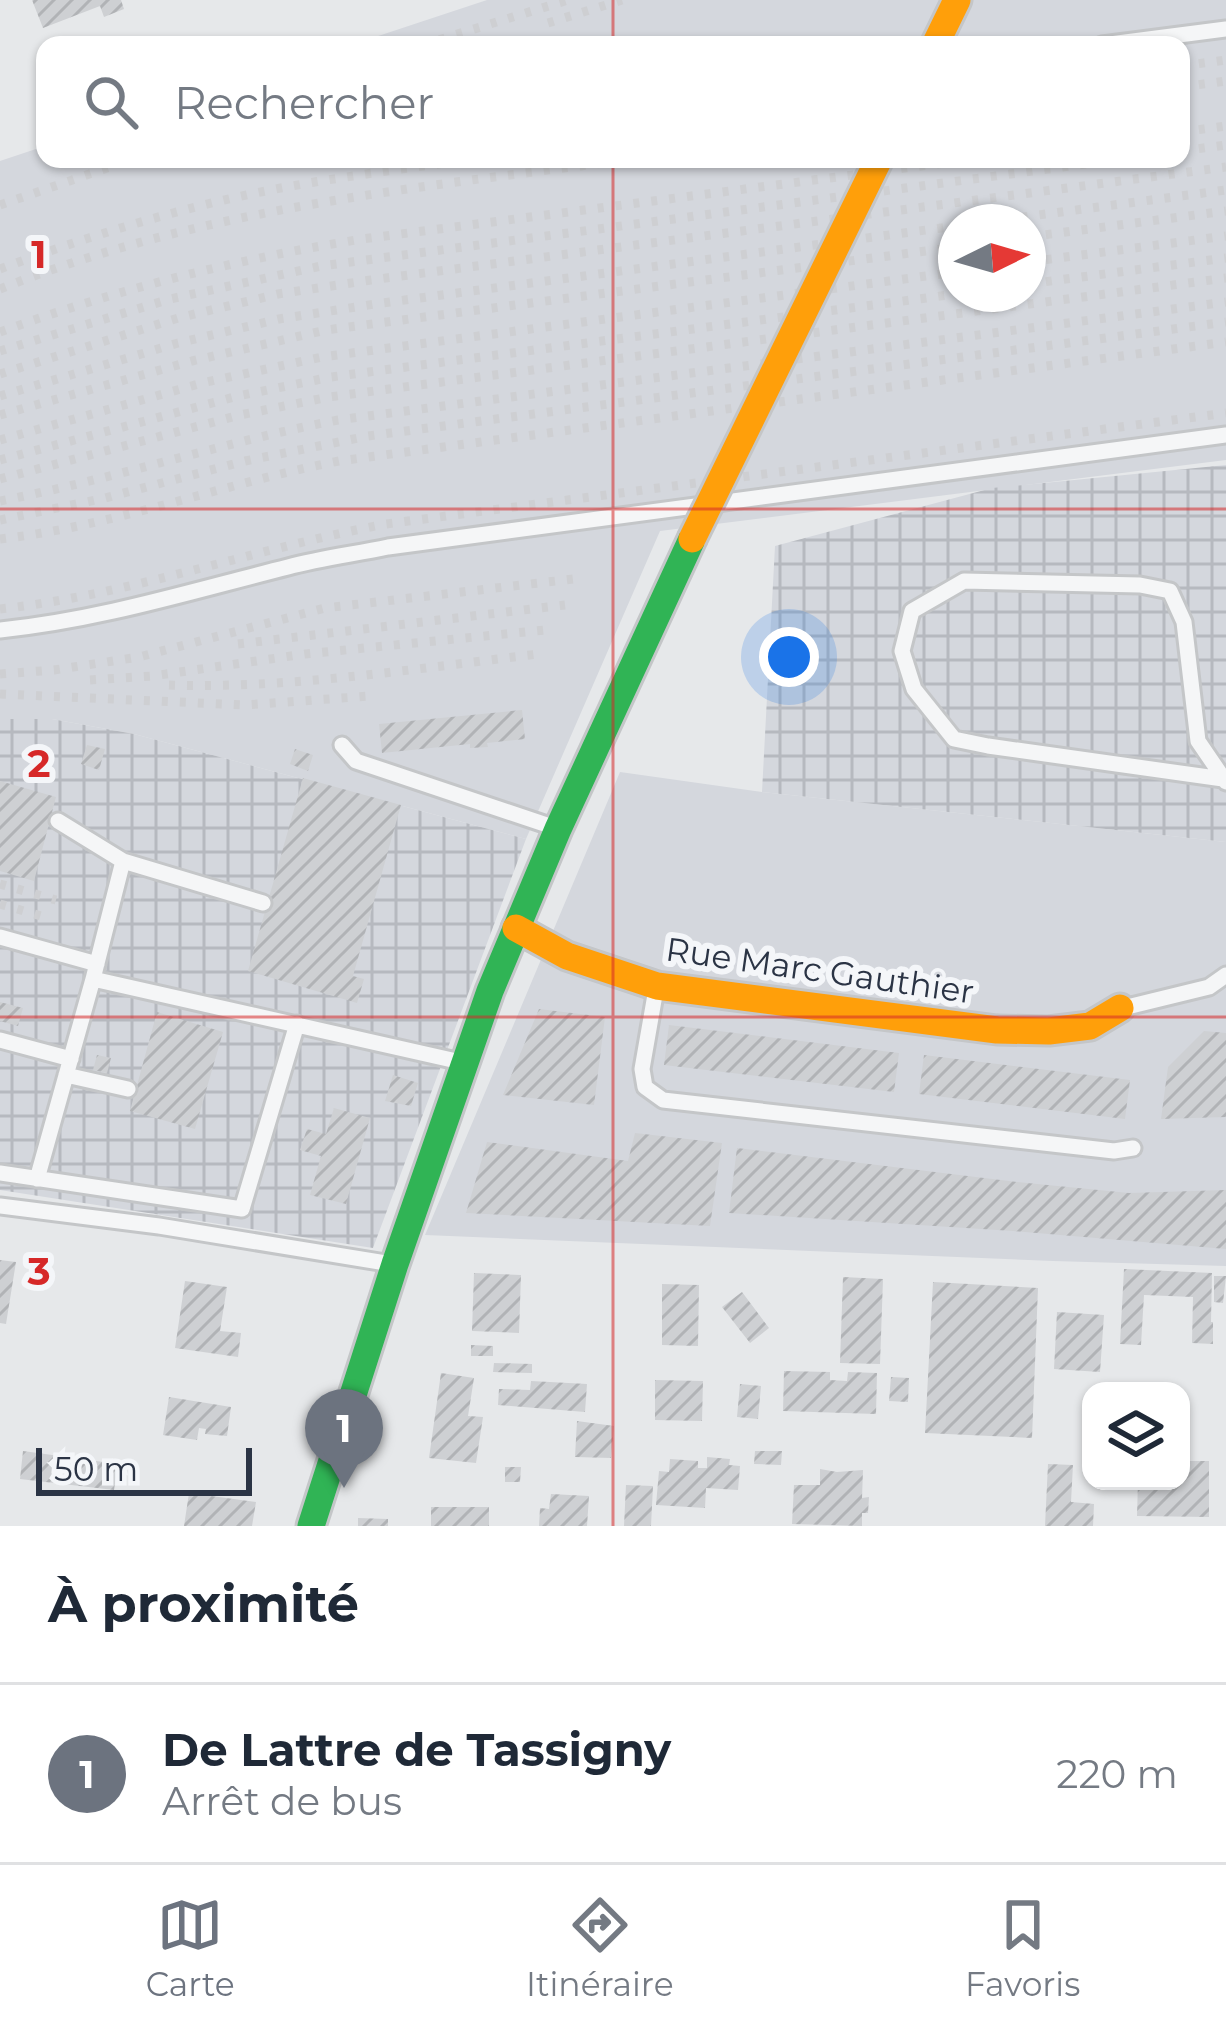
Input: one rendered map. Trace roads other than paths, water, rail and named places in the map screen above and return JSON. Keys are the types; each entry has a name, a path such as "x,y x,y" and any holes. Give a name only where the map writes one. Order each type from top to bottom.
{"street":[{"path":"939,36 957,0"},
{"path":"310,1526 464,1063 516,928 692,539 875,168"},
{"name":"Rue Marc Gauthier","path":"516,928 567,956 657,986 997,1030 1090,1026 1120,1008"}],"lane":[{"path":"1168,36 1226,28"},
{"path":"0,630 58,624 388,547 1226,435"},
{"path":"964,581 1140,585 1170,591 1184,622 1198,741 1224,780 954,739 914,688 902,651 912,611 964,581"},
{"path":"342,745 356,761 559,829"},
{"path":"58,821 123,861 262,903"},
{"path":"37,1179 123,861"},
{"path":"0,937 95,972 464,1063"},
{"path":"1120,1008 1209,987 1226,975"},
{"path":"657,986 642,1070 645,1087 663,1100 1114,1151 1133,1148"},
{"path":"0,1173 242,1210 297,1024"},
{"path":"0,1040 128,1089"},
{"path":"0,1206 395,1264"}],"railway":[{"path":"451,36 568,0"},
{"path":"548,23 622,0"},
{"path":"1190,65 1226,60"},
{"path":"1190,86 1226,81"},
{"path":"1190,131 1226,126"},
{"path":"1190,150 1226,145"},
{"path":"0,374 178,318 278,294 1226,167"},
{"path":"0,205 107,168"},
{"path":"0,269 220,201 411,168"},
{"path":"0,289 77,261 233,220 393,191 567,168"},
{"path":"0,332 134,289 316,247 906,168"},
{"path":"0,351 170,299 321,266 1056,168"},
{"path":"1046,214 1226,190"},
{"path":"1046,235 1226,211"},
{"path":"0,396 178,343 279,319 938,228"},
{"path":"1046,260 1226,236"},
{"path":"0,415 192,361 326,330 938,249"},
{"path":"1046,282 1226,258"},
{"path":"0,440 202,383 322,357 938,274"},
{"path":"0,479 240,415 329,397 1226,278"},
{"path":"0,460 238,396 331,377 938,296"},
{"path":"0,501 338,420 1226,302"},
{"path":"0,520 368,436 1226,322"},
{"path":"0,539 85,524 339,461 1226,342"},
{"path":"0,609 97,593 386,524 1226,413"},
{"path":"0,674 139,657 325,608 573,579"},
{"path":"238,644 565,605"},
{"path":"90,680 555,629"},
{"path":"169,685 308,681 539,654"},
{"path":"0,694 245,705 370,696"},
{"path":"0,884 56,900"},
{"path":"0,904 48,918"}],"place":[{"name":"De Lattre de Tassigny","path":"344,1488"}]}
